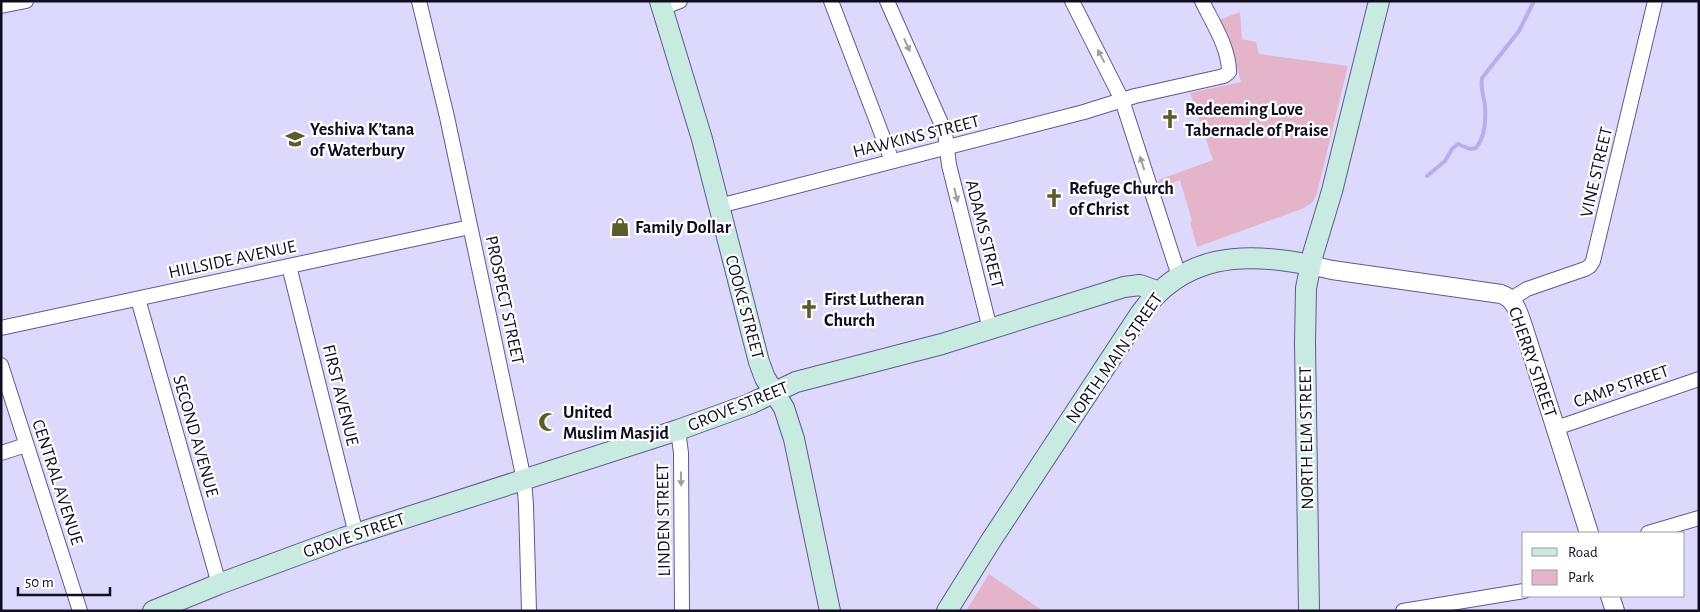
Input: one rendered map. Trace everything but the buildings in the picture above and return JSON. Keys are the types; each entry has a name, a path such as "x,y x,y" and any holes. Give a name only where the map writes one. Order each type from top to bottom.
{"main road":[{"path":"1310,266 1330,199 1379,1"},
{"name":"COOKE STREET","path":"667,3 758,362 765,378 784,408 794,439 830,611"},
{"name":"NORTH MAIN STREET","path":"947,611 1135,322 1159,292 1179,276 1208,263 1236,259 1272,259 1310,266"},
{"name":"NORTH ELM STREET","path":"1309,611 1304,332 1305,296 1310,266"},
{"name":"GROVE STREET","path":"152,611 219,584 356,534 678,430 750,404 791,384 942,344 1128,286 1140,286 1159,292"}],"street":[{"path":"1,6 26,1"},
{"name":"PROSPECT STREET","path":"419,1 448,117 524,480 529,611"},
{"path":"831,1 892,161"},
{"name":"ADAMS STREET","path":"887,1 943,127 949,165 990,329"},
{"path":"1072,1 1122,100 1179,276"},
{"name":"HAWKINS STREET","path":"719,206 1084,112 1122,100 1224,76 1228,73 1229,66 1222,42 1202,1"},
{"name":"VINE STREET","path":"1511,299 1527,289 1585,269 1594,261 1655,1"},
{"name":"HILLSIDE AVENUE","path":"1,328 470,227"},
{"name":"FIRST AVENUE","path":"289,266 356,534"},
{"name":"CHERRY STREET","path":"1310,266 1500,294 1511,299 1517,308 1589,532"},
{"name":"SECOND AVENUE","path":"138,299 219,584"},
{"name":"CENTRAL AVENUE","path":"1,365 80,611"},
{"name":"CAMP STREET","path":"1556,428 1699,379"},
{"name":"LINDEN STREET","path":"678,430 681,454 682,611"},
{"path":"1,453 26,445"},
{"path":"1651,532 1699,518"},
{"path":"1403,611 1464,606 1522,592"},
{"path":"1610,597 1615,611"}],"green space":[{"path":"1240,12 1242,39 1256,42 1259,54 1348,66 1317,193 1313,202 1304,208 1197,247 1190,222 1192,221 1180,180 1160,187 1158,180 1213,160 1190,93 1241,82 1230,43 1219,20"},
{"path":"989,574 1043,611 966,611"}],"waterway":[{"path":"1427,176 1445,161 1452,149 1458,144 1470,149 1476,148 1479,144 1483,134 1485,117 1481,86 1482,78 1519,31 1534,1"}],"place":[{"name":"Redeeming Love Tabernacle of Praise","path":"1170,119"},
{"name":"Yeshiva K’tana of Waterbury","path":"295,139"},
{"name":"Refuge Church of Christ","path":"1054,198"},
{"name":"Family Dollar","path":"620,227"},
{"name":"First Lutheran Church","path":"809,309"},
{"name":"United Muslim Masjid","path":"548,422"}]}
